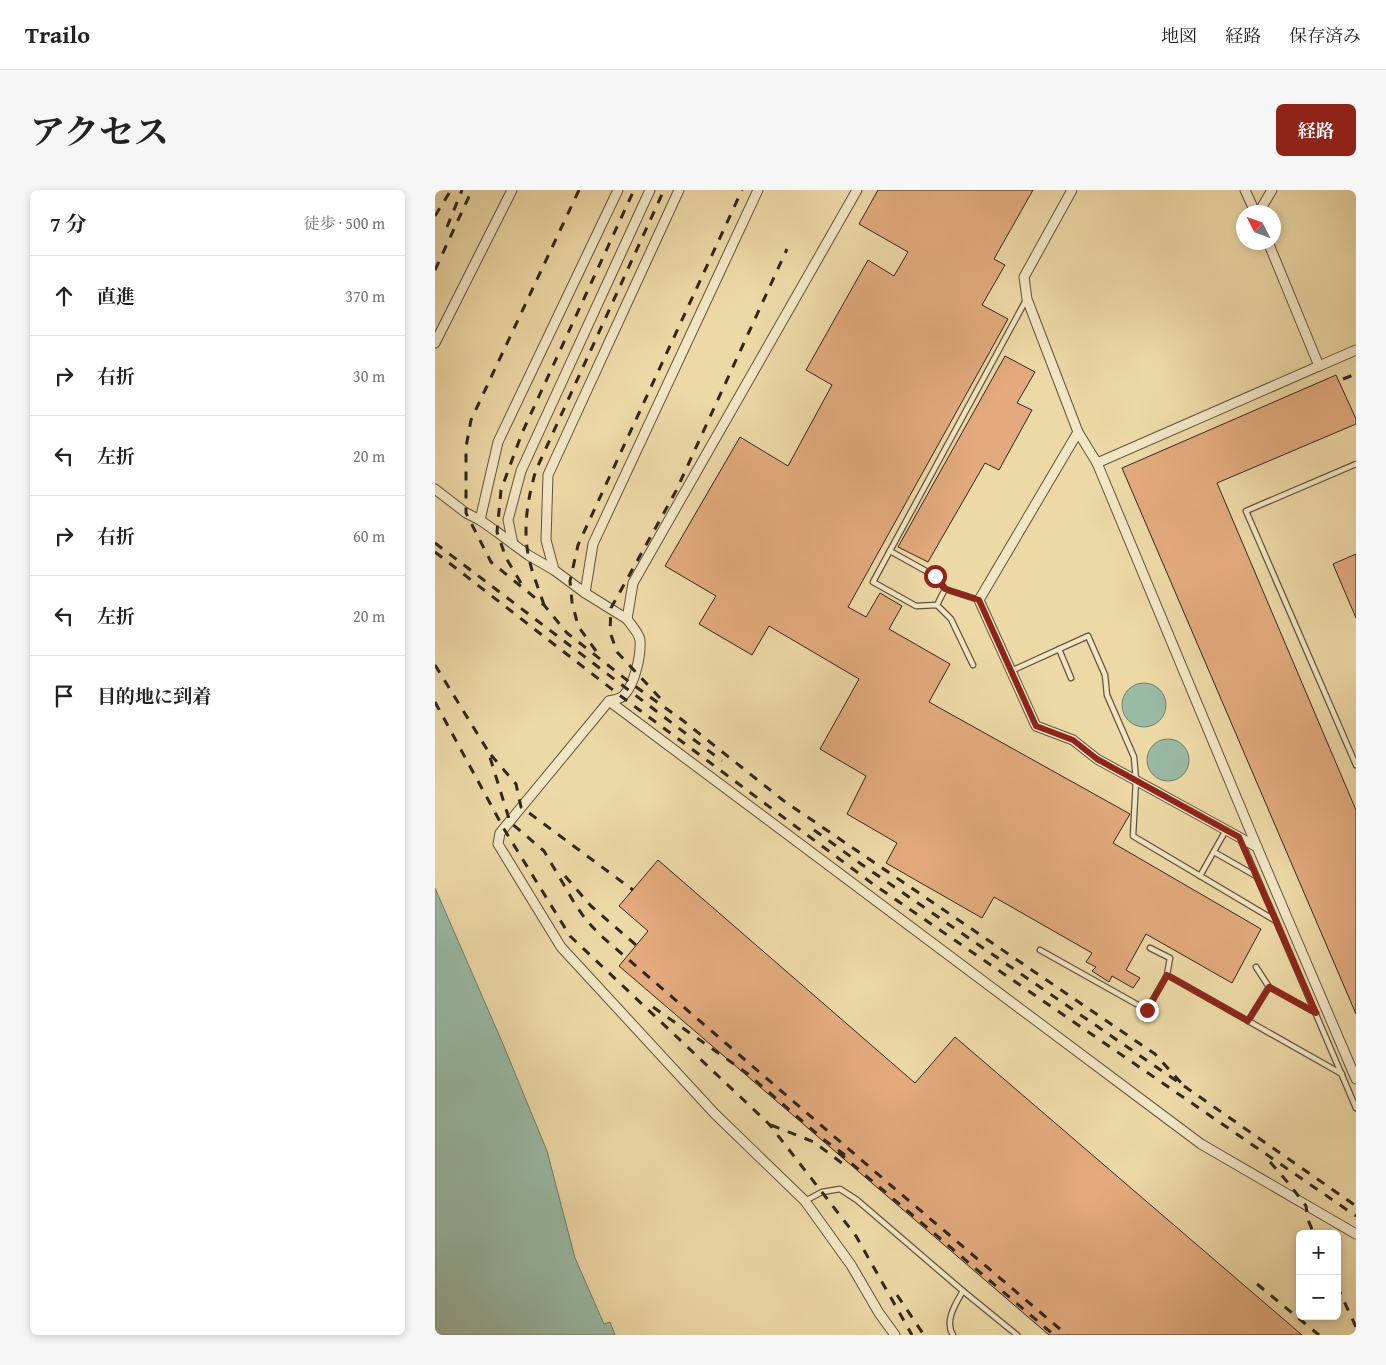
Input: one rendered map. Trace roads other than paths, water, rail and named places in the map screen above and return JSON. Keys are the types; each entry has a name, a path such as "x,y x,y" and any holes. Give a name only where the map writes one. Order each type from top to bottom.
{"street":[{"path":"435,343 511,190"},
{"path":"480,520 498,442 618,190"},
{"path":"513,544 508,520 521,471 650,190"},
{"path":"553,570 546,540 548,475 679,190"},
{"path":"585,593 593,544 758,190"},
{"path":"627,619 633,583 857,190"},
{"path":"1072,190 1024,277 1027,299 1078,432 1097,463 1257,847 1356,1078"},
{"path":"1245,190 1253,205"},
{"path":"1262,205 1272,190"},
{"path":"1271,250 1319,366"},
{"path":"1097,463 1356,350"},
{"path":"1078,432 979,600 1036,726 1073,740 1097,759 1257,847"},
{"path":"435,489 528,555 627,619 640,638 636,673 632,684 623,697 609,701 500,833 498,844 561,947 715,1114 805,1201 851,1265 879,1313 895,1335"},
{"path":"609,701 1201,1144 1356,1234"}],"lane":[{"path":"973,665 951,620 937,605 916,606 873,582 1027,299"},
{"path":"1356,464 1247,512 1356,765"},
{"path":"890,551 935,576 945,589 979,600"},
{"path":"937,605 945,589"},
{"path":"1011,672 1087,636 1105,675 1107,695 1134,758 1136,780 1133,836 1276,922"},
{"path":"1059,649 1071,678"},
{"path":"1200,876 1226,830"},
{"path":"1239,837 1356,1108"},
{"path":"1213,852 1257,876"},
{"path":"1040,950 1147,1010 1167,975 1170,958 1150,948"},
{"path":"1256,967 1269,987 1316,1013"},
{"path":"1167,975 1342,1074"},
{"path":"1248,1021 1269,987"},
{"path":"805,1201 822,1192 840,1189 857,1200 1017,1335"},
{"path":"953,1335 951,1331 951,1313 963,1291"}],"railway":[{"path":"435,216 451,190"},
{"path":"447,227 462,190"},
{"path":"435,270 472,190"},
{"path":"579,190 471,420 466,447 466,513 491,562 544,605 567,633 632,684 681,719 784,801 1155,1054 1184,1086"},
{"path":"521,583 506,558 497,532 501,490 522,433 634,190"},
{"path":"544,605 531,567 526,533 527,512 536,470 664,190"},
{"path":"596,651 578,626 572,602 570,581 578,545 742,190"},
{"path":"660,698 617,652 610,632 611,608 676,491 787,249"},
{"path":"1343,379 1356,374"},
{"path":"435,543 722,761"},
{"path":"435,552 622,697 873,884 1356,1216"},
{"path":"435,665 488,751 510,822 544,851 575,904 600,935 1067,1335"},
{"path":"435,702 504,829 570,936 769,1124 856,1236 912,1335"},
{"path":"491,755 516,784 521,807 633,890"},
{"path":"814,830 1356,1206"},
{"path":"565,876 591,906 636,945"},
{"path":"653,1007 748,1074 823,1139 845,1155"},
{"path":"771,1125 814,1142 843,1164"},
{"path":"838,1152 1054,1335"},
{"path":"1270,1162 1306,1206 1308,1220 1312,1230"},
{"path":"1257,1284 1319,1335"},
{"path":"897,1295 924,1335"},
{"path":"1341,1295 1356,1327"}]}
